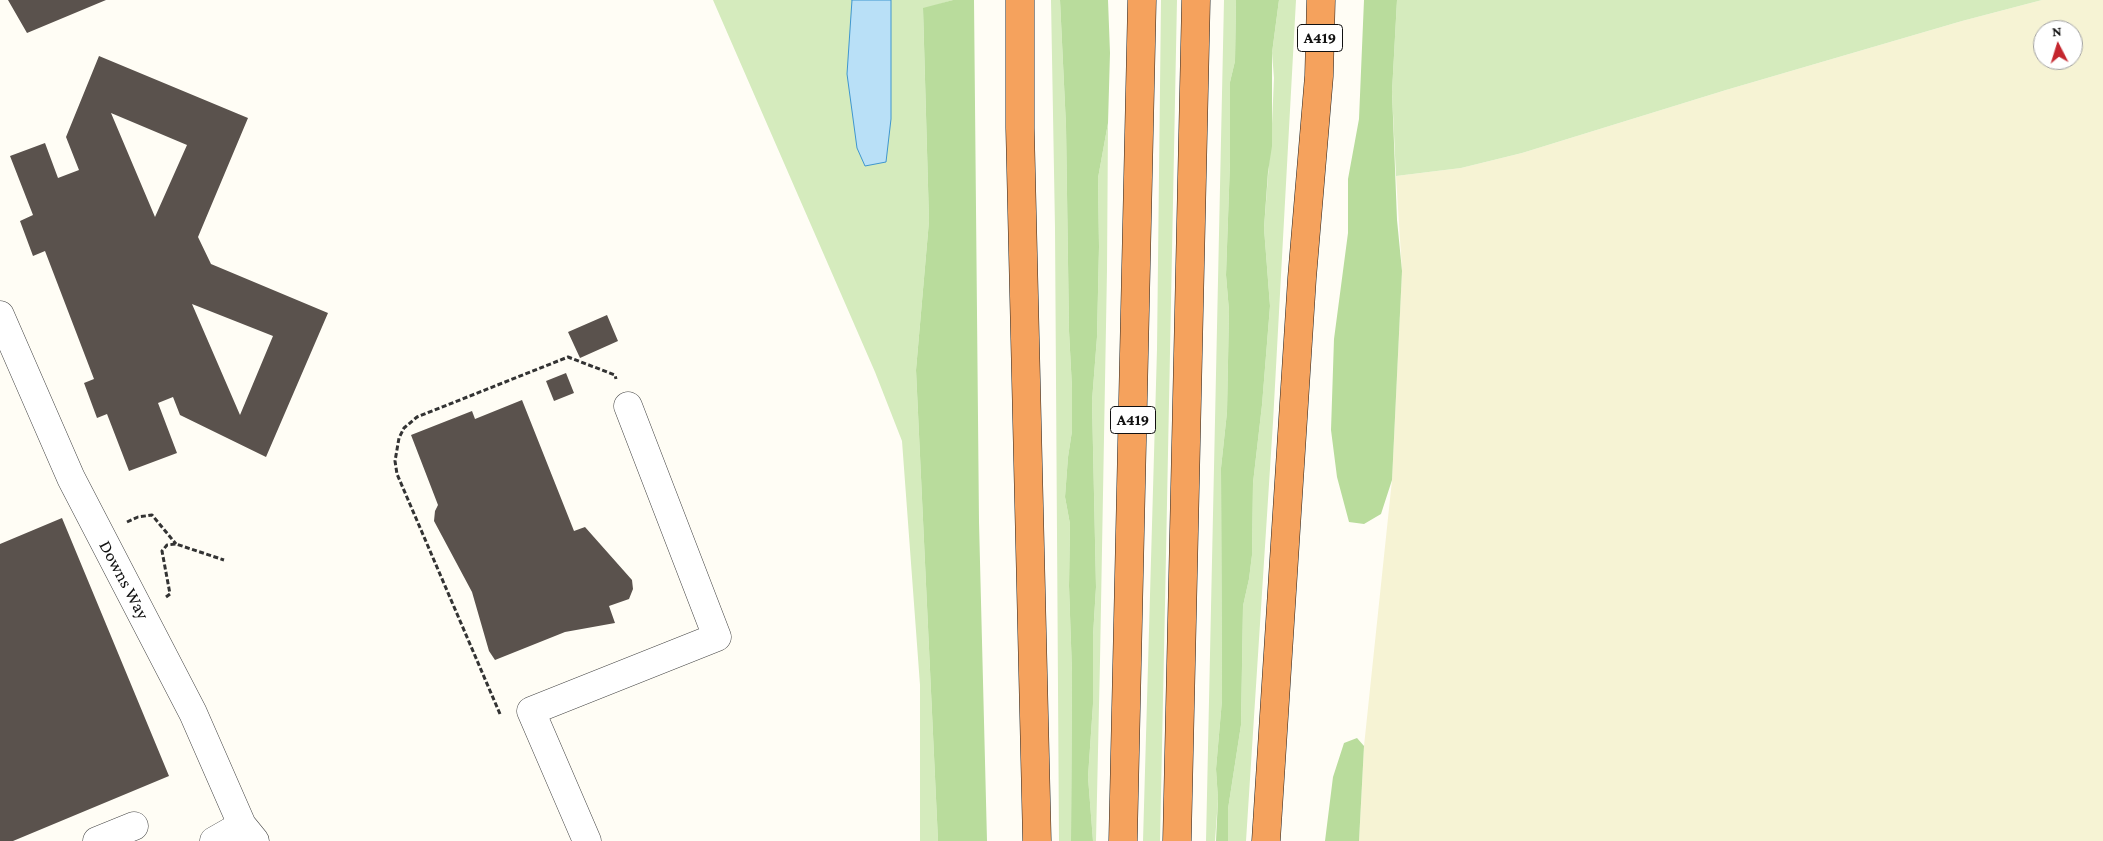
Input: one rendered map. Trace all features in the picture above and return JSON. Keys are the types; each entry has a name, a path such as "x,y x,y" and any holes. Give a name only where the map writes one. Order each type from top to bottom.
{"highway":[{"path":"1020,0 1020,128 1037,841"},
{"name":"A419","path":"1123,841 1142,0"},
{"path":"1178,841 1196,0"},
{"name":"A419","path":"1266,841 1302,278 1319,76 1321,0"}],"street":[{"name":"Downs Way","path":"0,315 72,478 194,713 248,833"},
{"path":"587,841 531,711 717,637 628,406"},
{"path":"97,841 134,826"},
{"path":"214,841 248,833"}],"path":[{"path":"503,722 397,474 394,461 399,438 404,428 417,417 568,357 615,375 628,406"},
{"path":"138,517 152,515 176,544"},
{"path":"161,598 170,594 162,551 167,545 176,544 224,560"}],"shaded area":[{"path":"2042,0 2103,0 2103,841 1359,841 1364,746 1392,480 1402,271 1396,176 1461,168 1522,153 1726,90 1962,21"}],"green space":[{"path":"713,0 953,0 923,9 929,221 916,370 938,841 920,841 920,685 902,441 875,372"},
{"path":"953,0 974,0 979,522 987,841 938,841 916,370 929,221 923,8"},
{"path":"1051,0 1060,0 1066,126 1069,331 1072,388 1072,431 1065,497 1070,524 1069,586 1072,672 1071,841 1059,841 1055,228"},
{"path":"1060,0 1108,0 1110,53 1108,123 1098,178 1097,337 1092,401 1096,587 1093,636 1093,704 1088,777 1093,841 1071,841 1072,672 1069,586 1070,524 1065,497 1072,431 1072,388 1069,331 1066,126"},
{"path":"1161,0 1177,0 1160,841 1143,841 1157,349"},
{"path":"1224,0 1236,0 1235,61 1230,82 1230,162 1226,275 1229,311 1227,412 1221,468 1222,700 1216,769 1218,799 1215,841 1206,841"},
{"path":"1236,0 1279,0 1272,53 1272,146 1264,228 1270,306 1262,405 1253,483 1252,555 1243,606 1241,725 1228,809 1228,841 1216,841 1218,799 1216,769 1222,700 1221,468 1227,412 1229,311 1226,275 1230,162 1230,82 1235,61"},
{"path":"1279,0 1296,0 1273,422 1246,841 1228,841 1226,824 1241,725 1243,606 1252,555 1253,483 1262,405 1270,306 1264,228 1272,124 1274,78 1272,53"},
{"path":"1364,0 1397,0 1392,92 1397,220 1402,271 1392,480 1381,514 1364,524 1349,522 1337,477 1331,430 1334,339 1348,233 1348,179 1359,119"},
{"path":"1397,0 2042,0 1962,21 1726,90 1522,153 1461,168 1396,176 1392,92"},
{"path":"1108,123 1100,661 1096,841 1093,841 1088,777 1093,704 1093,636 1096,587 1092,401 1097,337 1098,178"},
{"path":"1357,738 1364,746 1359,841 1325,841 1333,777 1344,743"}],"water":[{"path":"852,0 891,0 891,119 886,162 865,166 857,148 847,74"}],"building":[{"path":"8,0 106,0 27,33"},
{"path":"99,56 248,118 198,237 211,264 328,313 266,457 180,415 173,397 158,403 177,453 129,471 107,414 97,418 84,383 94,379 45,251 33,256 20,221 33,215 10,156 45,143 58,178 79,170 66,137","holes":["111,113 187,145 155,217","192,304 273,336 240,415"]},
{"path":"607,315 618,341 580,358 568,332"},
{"path":"566,373 574,393 554,401 546,381"},
{"path":"522,400 574,531 585,527 632,580 633,589 629,599 609,606 615,623 565,632 495,660 489,651 472,592 434,521 438,505 411,435 472,411 475,419"},
{"path":"62,518 169,776 13,841 0,841 0,544"}]}
